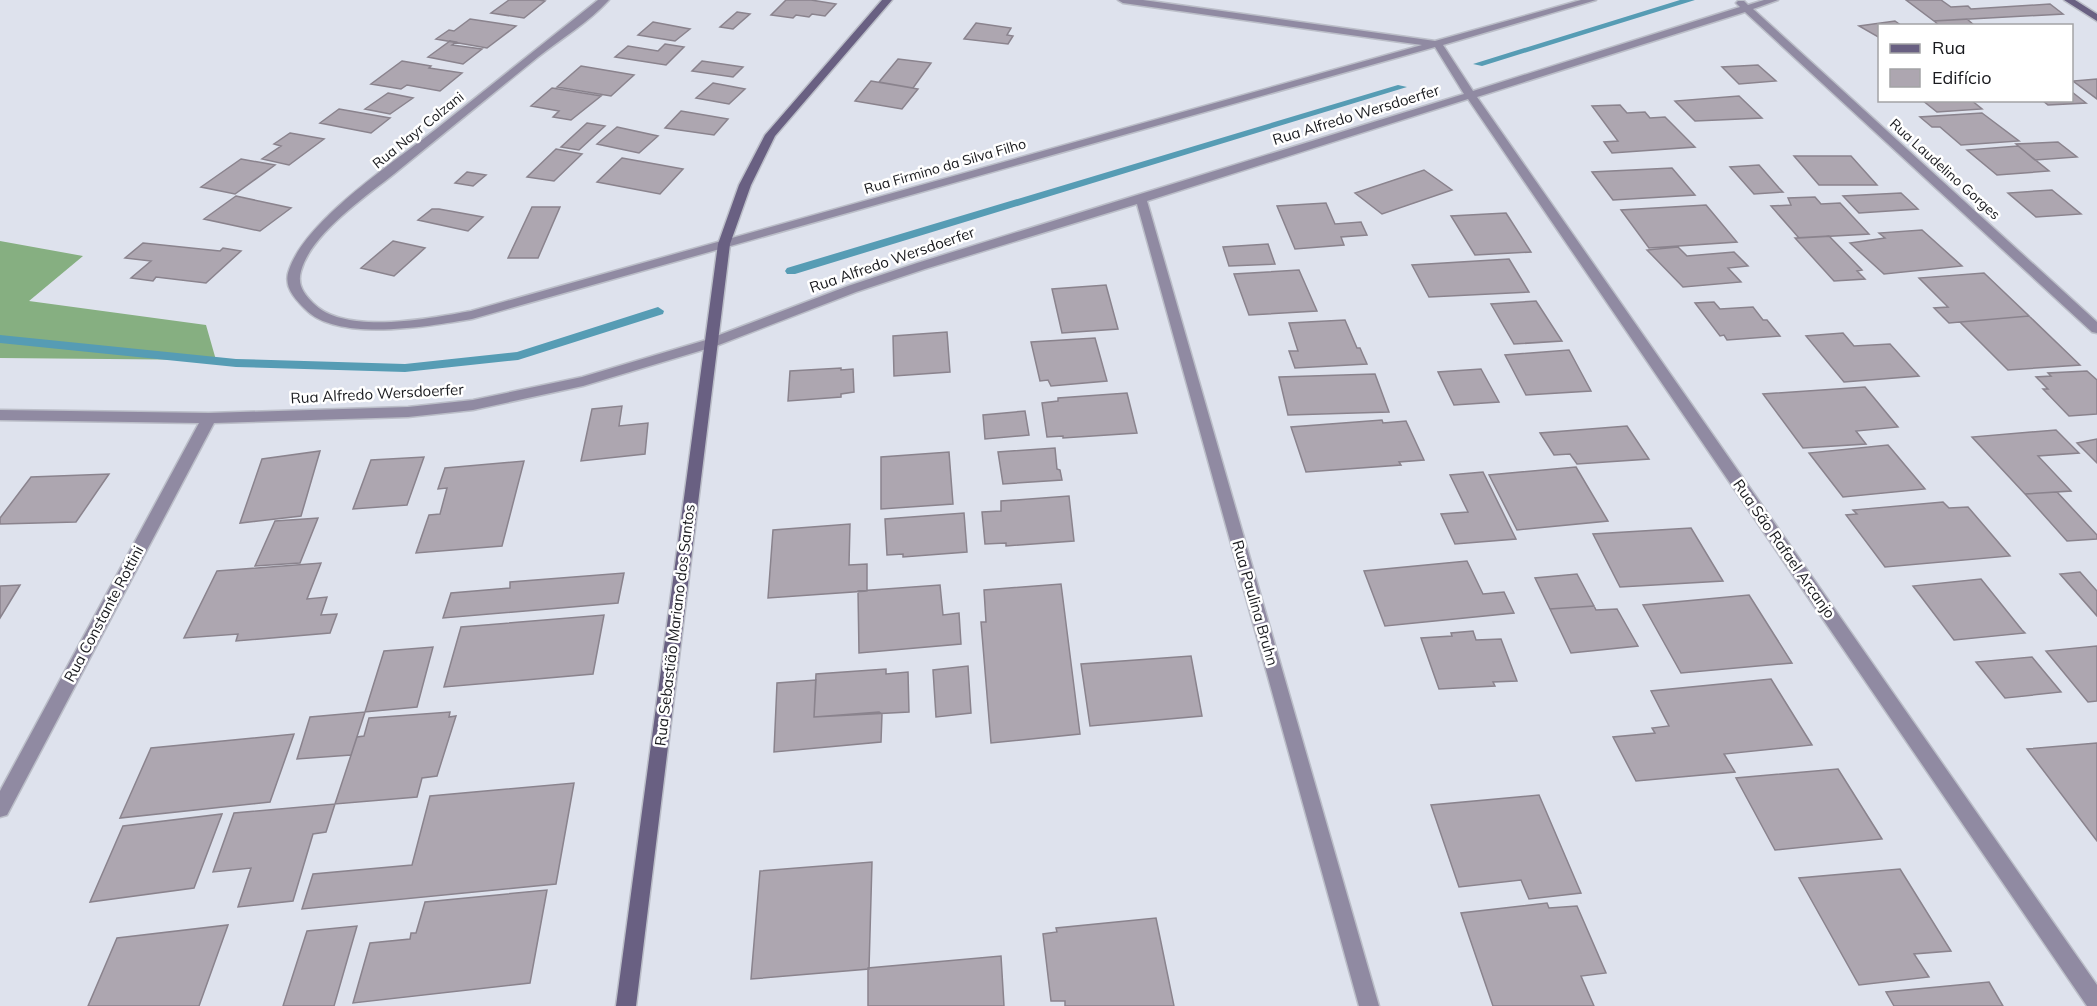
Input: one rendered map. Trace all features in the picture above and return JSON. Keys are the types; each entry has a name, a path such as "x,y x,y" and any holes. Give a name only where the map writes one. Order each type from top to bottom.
{"street":[{"name":"Rua Nayr Colzani","path":"306,307 295,290 294,271 305,250 329,223 364,192 604,0"},
{"name":"Rua Sebastião Mariano dos Santos","path":"626,1006 724,244 745,185 770,135 887,0"},
{"path":"1123,0 1438,44"},
{"name":"Rua Firmino da Silva Filho","path":"306,307 330,318 359,325 393,327 472,315 1591,0"},
{"name":"Rua Alfredo Wersdoerfer","path":"0,415 209,418 408,412 473,405 583,381 711,343 852,289 921,266 1141,200 1471,96 1742,4 1773,0"},
{"path":"2069,0 2097,18"},
{"name":"Rua Laudelino Gorges","path":"1742,4 2097,329"},
{"name":"Rua São Rafael Arcanjo","path":"1438,44 1471,96 2097,1003"},
{"name":"Rua Paulina Bruhn","path":"1141,200 1369,1006"},
{"name":"Rua Constante Rottini","path":"0,809 209,418"}],"green space":[{"path":"0,241 83,256 29,301 206,325 216,360 0,358"}],"building":[{"path":"509,0 545,1 524,18 491,13"},
{"path":"786,0 811,0 836,4 825,16 796,15 793,18 771,15"},
{"path":"1906,0 1941,0 1951,7 1968,6 1971,9 2050,4 2063,14 1934,21"},
{"path":"737,12 750,14 733,29 720,27"},
{"path":"470,19 516,26 487,48 436,39 449,30 454,31"},
{"path":"1967,19 1973,24 1938,24 1934,21"},
{"path":"1895,21 1899,24 1878,24 1878,37 1859,26"},
{"path":"653,22 690,29 675,41 638,35"},
{"path":"976,23 1011,28 1007,35 1013,36 1008,44 964,39"},
{"path":"450,41 456,42 452,45 482,49 463,64 428,57"},
{"path":"665,44 684,47 666,65 615,57 628,46 658,51"},
{"path":"898,59 931,63 913,88 879,82"},
{"path":"402,61 462,73 440,91 407,85 401,89 371,84"},
{"path":"702,61 743,67 733,77 692,71"},
{"path":"1758,65 1776,81 1739,84 1722,67"},
{"path":"581,66 634,75 611,96 557,87"},
{"path":"2097,79 2097,99 2073,81"},
{"path":"871,81 918,89 902,109 855,101"},
{"path":"713,83 745,89 729,104 696,98"},
{"path":"552,88 601,96 571,120 553,117 559,111 531,106"},
{"path":"388,93 413,98 390,114 365,109"},
{"path":"2073,93 2086,103 2048,105 2044,102 2073,102"},
{"path":"1739,96 1762,118 1695,121 1675,101"},
{"path":"1924,102 1973,102 1982,109 1937,112"},
{"path":"1620,105 1627,113 1645,112 1650,118 1665,117 1695,147 1612,153 1604,142 1618,141 1592,106"},
{"path":"339,109 390,118 371,133 320,123"},
{"path":"681,111 728,119 714,135 665,128"},
{"path":"1982,113 2019,141 1961,145 1940,127 1932,127 1920,117"},
{"path":"587,123 605,126 579,150 561,147"},
{"path":"617,127 658,136 639,153 597,144"},
{"path":"290,133 324,139 289,165 262,159 281,146 274,144"},
{"path":"2058,142 2077,157 2035,160 2016,144"},
{"path":"2018,146 2049,171 1997,175 1967,150"},
{"path":"556,149 582,154 554,181 527,177"},
{"path":"1794,156 1851,156 1877,185 1819,185"},
{"path":"622,158 683,169 660,194 597,182"},
{"path":"241,159 275,165 235,194 201,187"},
{"path":"1759,165 1783,192 1754,194 1730,167"},
{"path":"1672,168 1695,195 1613,200 1592,172"},
{"path":"1424,170 1452,190 1382,214 1355,193"},
{"path":"467,172 486,175 473,186 455,183"},
{"path":"2052,190 2081,214 2036,217 2008,193"},
{"path":"1901,193 1918,209 1859,213 1843,196"},
{"path":"236,196 291,208 260,231 204,219"},
{"path":"1815,197 1821,204 1840,203 1869,234 1799,238 1771,206 1791,205 1788,198"},
{"path":"1326,203 1335,224 1361,222 1367,235 1341,237 1344,245 1295,249 1277,206"},
{"path":"1706,205 1737,242 1649,248 1621,210"},
{"path":"532,207 560,207 538,258 508,258"},
{"path":"432,209 483,217 468,231 418,220"},
{"path":"1506,213 1531,252 1475,255 1451,216"},
{"path":"1922,230 1962,266 1884,274 1850,243 1885,238 1879,233"},
{"path":"1829,236 1862,270 1857,271 1865,279 1834,281 1795,238"},
{"path":"393,241 425,248 394,276 361,268"},
{"path":"143,243 241,251 206,283 156,277 153,281 131,278 151,261 125,258"},
{"path":"1268,244 1275,264 1229,266 1223,247"},
{"path":"1678,247 1687,256 1734,252 1748,266 1728,268 1741,282 1683,287 1647,250"},
{"path":"1509,259 1529,292 1429,297 1412,265"},
{"path":"1299,270 1317,311 1249,315 1234,274"},
{"path":"1984,273 2029,316 1949,323 1934,308 1948,307 1919,278"},
{"path":"1106,285 1118,329 1062,333 1052,289"},
{"path":"1536,301 1562,341 1514,344 1491,304"},
{"path":"1714,302 1720,309 1753,307 1780,336 1727,340 1724,335 1720,336 1695,303"},
{"path":"2029,316 2080,365 2008,370 1960,322"},
{"path":"1345,320 1367,364 1295,368 1289,351 1298,351 1289,323"},
{"path":"947,332 950,372 894,376 893,336"},
{"path":"1843,333 1854,346 1890,344 1919,376 1844,382 1806,336"},
{"path":"1095,338 1107,381 1051,386 1048,380 1040,381 1031,342"},
{"path":"1569,350 1591,391 1526,395 1505,355"},
{"path":"841,368 841,370 853,369 854,392 841,394 841,397 788,401 790,371"},
{"path":"1481,369 1499,402 1454,405 1438,372"},
{"path":"2087,371 2097,380 2097,414 2069,416 2043,389 2048,389 2036,377 2051,376 2048,373"},
{"path":"1375,374 1389,412 1288,415 1279,377"},
{"path":"1865,387 1898,427 1856,431 1866,444 1803,448 1763,394"},
{"path":"1127,393 1137,433 1047,437 1042,403 1058,401 1058,398"},
{"path":"622,406 619,426 648,423 645,454 581,461 592,409"},
{"path":"1025,411 1029,435 985,439 983,415"},
{"path":"1382,420 1383,423 1406,421 1424,460 1399,462 1401,465 1306,472 1291,427"},
{"path":"1627,426 1649,459 1577,464 1570,454 1554,455 1540,433"},
{"path":"2056,430 2079,453 2038,456 2071,491 2025,494 1972,437"},
{"path":"2097,439 2097,463 2077,443"},
{"path":"1888,445 1925,489 1843,497 1809,453"},
{"path":"1055,448 1057,469 1060,470 1062,480 1003,484 998,452"},
{"path":"320,451 301,516 240,523 262,459"},
{"path":"949,452 953,504 881,509 881,457"},
{"path":"424,457 407,505 353,509 371,460"},
{"path":"524,461 502,546 416,553 429,515 440,514 447,488 438,489 445,468"},
{"path":"1576,467 1608,521 1517,530 1489,475"},
{"path":"1483,472 1516,539 1455,544 1441,514 1468,512 1450,475"},
{"path":"109,474 76,522 0,524 0,518 31,477"},
{"path":"2057,492 2097,535 2097,539 2067,541 2025,494"},
{"path":"1069,496 1074,541 1006,546 1006,543 985,544 982,512 1001,511 1001,501"},
{"path":"1943,502 1949,508 1968,507 2010,556 1885,567 1846,515 1857,514 1853,510"},
{"path":"964,513 967,552 903,557 903,554 887,555 885,519"},
{"path":"318,518 300,563 255,566 275,521"},
{"path":"850,524 849,565 867,564 867,591 768,598 773,530"},
{"path":"1691,528 1723,581 1620,587 1593,534"},
{"path":"1467,561 1483,594 1504,592 1514,613 1385,626 1364,571"},
{"path":"321,563 307,599 327,597 321,615 337,614 330,633 236,641 238,634 184,638 217,571"},
{"path":"2080,572 2097,591 2097,616 2060,574"},
{"path":"624,573 618,603 443,618 451,593 510,588 510,582"},
{"path":"1577,574 1594,606 1550,609 1535,578"},
{"path":"1981,579 2025,633 1954,640 1913,586"},
{"path":"1061,584 1080,734 991,743 981,622 986,622 984,590"},
{"path":"20,585 0,618 0,586"},
{"path":"940,585 943,615 959,613 961,644 859,653 858,591"},
{"path":"1749,595 1792,663 1681,673 1643,605"},
{"path":"1594,606 1596,610 1617,609 1638,646 1571,653 1550,609"},
{"path":"604,615 593,674 444,687 461,627"},
{"path":"1473,631 1476,640 1501,639 1517,681 1493,682 1495,686 1439,689 1421,638 1452,636 1451,633"},
{"path":"2097,646 2097,701 2088,702 2046,651"},
{"path":"433,647 417,707 365,712 384,651"},
{"path":"1191,656 1202,716 1090,726 1081,664"},
{"path":"2032,657 2061,692 2005,698 1976,662"},
{"path":"968,666 971,713 936,717 933,670"},
{"path":"886,669 886,674 908,672 909,712 814,717 816,674"},
{"path":"1771,679 1812,745 1724,754 1735,772 1636,781 1613,737 1655,733 1652,728 1669,726 1651,691"},
{"path":"816,680 814,717 879,712 882,714 881,742 774,752 777,683"},
{"path":"365,712 351,755 297,759 310,717"},
{"path":"450,712 449,717 456,716 437,776 422,778 417,797 335,804 357,737 364,736 369,718"},
{"path":"294,734 270,802 120,818 151,748"},
{"path":"2097,743 2097,841 2027,749"},
{"path":"1838,769 1882,839 1775,850 1736,778"},
{"path":"574,783 556,884 302,909 313,874 412,865 430,796"},
{"path":"1539,795 1581,893 1529,899 1521,880 1459,887 1431,805"},
{"path":"335,804 326,832 313,834 293,901 238,907 251,868 213,872 234,813"},
{"path":"222,814 194,888 90,902 123,826"},
{"path":"872,862 869,969 751,979 760,871"},
{"path":"1900,869 1951,951 1914,954 1929,977 1859,985 1799,878"},
{"path":"547,890 530,983 353,1003 370,943 410,939 411,933 416,933 425,902"},
{"path":"1547,903 1549,908 1577,906 1606,973 1581,976 1594,1006 1493,1006 1461,913"},
{"path":"1156,918 1174,1006 1065,1006 1065,1001 1051,1001 1043,934 1057,932 1056,928"},
{"path":"228,925 199,1006 88,1006 117,938"},
{"path":"357,926 334,1006 283,1006 307,931"},
{"path":"1001,956 1004,1006 868,1006 868,968"},
{"path":"1989,982 2003,1006 1894,1006 1886,992"}],"waterway":[{"path":"1478,64 1690,0"},
{"path":"791,271 1402,87"},
{"path":"0,339 236,363 405,368 518,356 658,311"}]}
